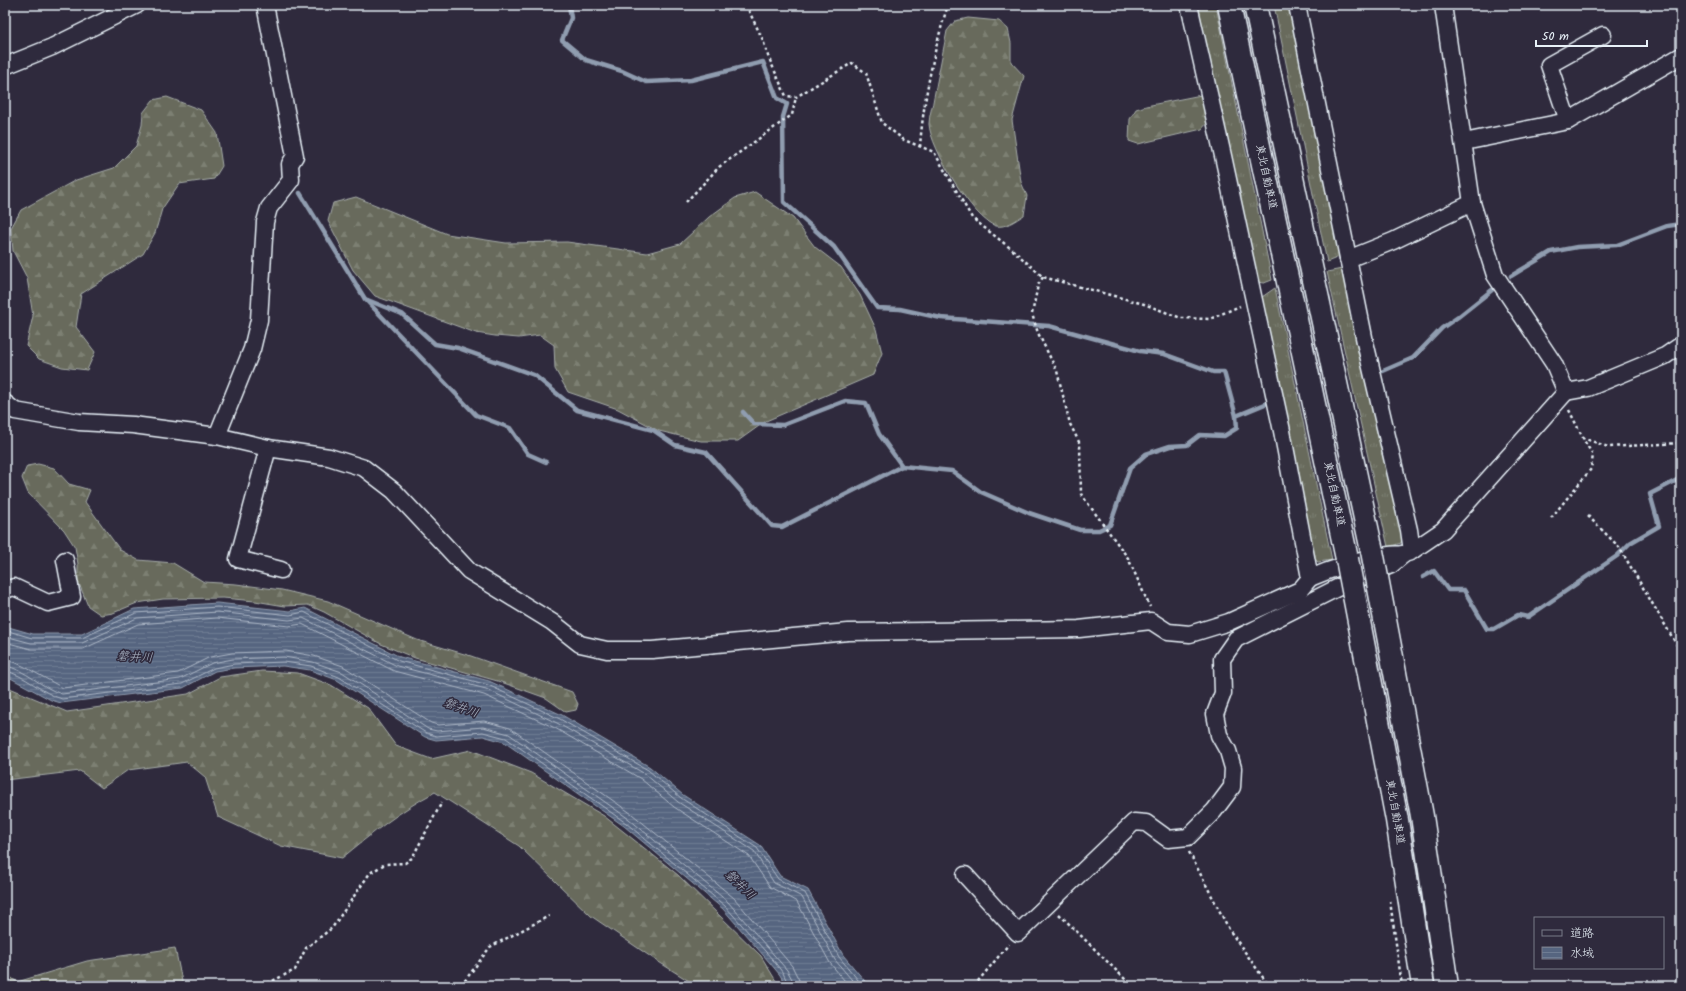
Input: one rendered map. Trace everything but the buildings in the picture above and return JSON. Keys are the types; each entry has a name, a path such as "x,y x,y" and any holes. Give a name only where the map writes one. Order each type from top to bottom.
{"highway":[{"name":"東北自動車道","path":"1229,5 1347,559 1397,820 1423,986"},
{"path":"1255,5 1372,551 1422,816 1447,986"}],"street":[{"path":"5,66 52,47 137,5"},
{"path":"217,436 252,349 260,320 265,222 268,208 291,180 290,164 295,156 264,5"},
{"path":"1189,5 1282,431 1310,578"},
{"path":"1297,5 1365,342 1409,530 1407,553"},
{"path":"1443,5 1472,203 1495,275 1554,364 1564,394"},
{"path":"1568,121 1549,65 1603,35"},
{"path":"1464,142 1568,121 1681,56"},
{"path":"1348,258 1393,241 1472,203"},
{"path":"964,875 1018,932 1134,822 1146,823 1168,839 1188,837 1214,811 1232,787 1233,768 1228,752 1219,735 1215,714 1223,693 1222,659 1236,639 1339,587 1390,566 1407,553 1443,530 1564,394 1588,388 1665,356 1681,345"},
{"path":"5,403 15,410 79,422 133,425 217,436 268,448 329,457 364,468 394,491 469,571 552,622 580,644 607,650 652,650 848,632 1079,629 1151,621 1168,632 1190,634 1229,622 1300,590 1310,578 1334,568 1390,554 1407,553"},
{"path":"268,448 238,559 281,570"},
{"path":"5,590 14,587 48,603 72,596 65,560"}],"path":[{"path":"746,5 763,40 768,56 786,96 796,97 852,63 866,73 882,122 904,140 934,152 972,218 1014,251 1043,277 1144,304 1181,318 1210,319 1253,300"},
{"path":"920,147 922,120 942,24 948,5"},
{"path":"686,202 719,167 792,115 796,97"},
{"path":"1043,277 1038,285 1032,314 1038,333 1057,371 1070,424 1080,444 1081,494 1128,558 1152,611 1151,621"},
{"path":"1551,518 1591,469 1593,455 1583,438 1564,394"},
{"path":"1583,438 1608,447 1681,443"},
{"path":"1588,516 1619,548 1681,652"},
{"path":"262,986 295,970 306,948 332,928 370,873 385,864 405,863 412,858 442,802"},
{"path":"1181,837 1230,931 1269,986"},
{"path":"1388,893 1402,986"},
{"path":"1049,904 1132,986"},
{"path":"461,986 490,947 549,916"},
{"path":"974,986 1018,932"}],"green space":[{"path":"1198,5 1216,5 1272,280 1264,283 1256,282"},
{"path":"1274,5 1292,5 1340,252 1339,257 1327,262"},
{"path":"968,18 999,21 1008,29 1011,43 1011,62 1024,76 1012,120 1021,182 1027,196 1024,215 1003,226 996,226 987,221 976,211 965,197 954,181 937,149 931,135 929,124 947,31 955,21"},
{"path":"1201,95 1207,123 1202,129 1138,144 1129,141 1130,119 1136,109"},
{"path":"167,97 201,110 217,133 222,166 214,179 179,184 162,209 155,233 143,254 81,294 76,327 95,352 87,370 62,367 39,359 26,346 33,316 27,278 13,251 11,228 21,210 76,180 114,168 136,146 142,125 143,113 153,100"},
{"path":"755,192 793,218 815,247 841,267 860,295 876,329 882,353 873,375 766,421 738,441 701,441 659,431 618,409 568,392 555,369 554,345 540,335 519,338 476,333 375,296 353,270 328,221 333,203 356,197 447,234 506,243 567,242 647,253 680,244 709,217 735,198"},
{"path":"1342,269 1403,534 1401,543 1388,547 1327,272"},
{"path":"1275,288 1332,560 1318,562 1313,558 1260,303 1262,297"},
{"path":"38,464 54,468 69,484 90,490 85,502 120,550 138,560 173,563 204,582 236,584 282,590 328,601 417,640 471,656 572,692 578,704 576,710 566,712 546,698 501,682 415,658 381,644 324,612 308,605 285,606 223,598 163,599 137,603 113,613 101,615 88,606 78,581 78,564 75,547 64,530 28,493 22,478 27,466"},
{"path":"262,671 298,673 331,685 368,708 396,746 431,759 471,750 531,773 604,816 678,875 761,956 779,986 697,986 591,916 519,846 435,792 398,814 342,858 281,846 218,817 205,777 187,762 128,770 102,788 80,771 5,780 5,686 67,712 188,694 220,677"},
{"path":"175,948 183,986 5,986 5,973 17,982 87,961"}],"water":[{"name":"磐井川","path":"217,603 290,611 305,608 400,657 489,681 562,715 650,767 683,795 760,845 780,876 808,890 843,955 869,986 786,986 780,975 723,909 624,826 504,742 483,736 436,740 425,737 337,680 310,670 283,666 234,668 215,671 183,688 61,703 51,700 5,675 5,626 33,634 82,634 134,609"}],"waterway":[{"path":"569,5 571,18 562,40 586,60 622,71 646,82 691,80 763,62 777,98 787,104 783,117 784,202 834,247 877,308 900,309 941,318 1049,326 1140,351 1164,354 1213,372 1224,372 1236,416"},
{"path":"300,193 365,299 476,415 510,428 528,454 546,462"},
{"path":"1511,276 1551,252 1577,247 1617,245 1667,226 1681,224"},
{"path":"1383,371 1413,358 1442,328 1492,290"},
{"path":"365,299 402,314 435,344 458,348 534,375 577,410 653,430 675,445 706,452 772,526 782,527 902,466"},
{"path":"743,412 754,424 783,425 845,401 866,403 879,434 902,466 952,471 981,492 1029,513 1080,530 1099,530 1110,525 1130,468 1146,454 1170,446 1187,445 1200,435 1224,436 1237,428 1236,416 1270,402"},
{"path":"1423,577 1434,571 1448,590 1464,590 1487,629 1494,629 1518,615 1528,617 1617,556 1630,543 1659,526 1650,494 1681,478"}]}
